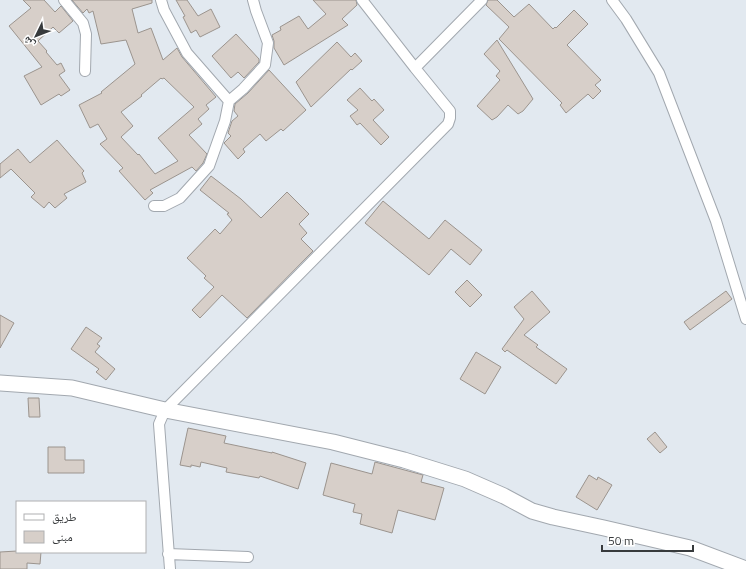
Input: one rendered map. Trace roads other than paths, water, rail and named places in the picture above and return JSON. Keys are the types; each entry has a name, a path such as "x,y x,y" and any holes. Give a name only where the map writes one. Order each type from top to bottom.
{"street":[{"path":"64,0 83,23 86,34 85,71"},
{"path":"161,0 164,10 187,53 229,101"},
{"path":"154,206 164,206 180,198 209,166 225,121 229,101 265,66 268,43 253,0"},
{"path":"170,569 159,424 165,410 448,124 450,111 362,0"},
{"path":"415,68 482,0"},
{"path":"612,0 626,19 659,73 716,221 746,319"},
{"path":"0,383 72,388 165,410 333,442 404,460 465,479 504,496 532,511 690,548 746,569"},
{"path":"168,554 248,556"}]}
